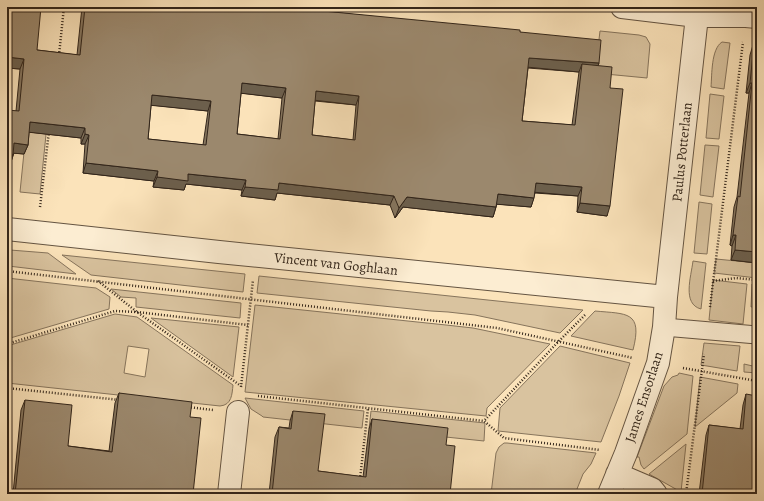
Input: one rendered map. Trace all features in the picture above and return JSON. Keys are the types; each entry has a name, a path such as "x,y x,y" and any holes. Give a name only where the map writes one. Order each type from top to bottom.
{"street":[{"path":"622,7 698,11 752,16"},
{"name":"Paulus Potterlaan","path":"666,297 698,11"},
{"name":"Vincent van Goghlaan","path":"7,229 255,256 666,297"},
{"name":"James Ensorlaan","path":"609,494 626,453 658,363 664,327 666,297"},
{"path":"229,494 239,403"},
{"path":"618,474 652,489 656,494"}],"lane":[{"path":"664,327 757,335"}],"path":[{"path":"58,60 64,7"},
{"path":"686,494 713,281 752,16"},
{"path":"37,232 50,129"},
{"path":"239,403 255,256"},
{"path":"7,271 497,328 702,372 757,381"},
{"path":"713,281 736,278 757,280"},
{"path":"98,281 137,312 241,386"},
{"path":"484,421 585,315 604,291"},
{"path":"7,344 115,311 137,312 248,325"},
{"path":"7,388 123,400"},
{"path":"184,407 239,403 368,408 484,421 504,438 626,453"},
{"path":"359,486 368,408"}],"shaded area":[{"path":"600,31 646,37 650,44 647,78 595,73"},
{"path":"722,42 730,43 724,89 711,87 714,56 718,45"},
{"path":"31,83 51,85 40,194 20,192"},
{"path":"710,94 724,96 719,139 706,138"},
{"path":"705,145 719,146 713,197 700,195"},
{"path":"699,202 712,204 707,254 694,253"},
{"path":"10,250 48,253 76,274 8,266"},
{"path":"62,255 245,274 243,292 91,275"},
{"path":"716,259 757,263 757,278 714,273"},
{"path":"693,261 706,263 701,309 691,302 690,296 689,289"},
{"path":"259,276 583,310 560,333 475,315 257,293"},
{"path":"7,278 96,288 110,297 109,309 7,339"},
{"path":"713,280 747,284 743,324 709,320"},
{"path":"752,284 757,285 757,306 751,307"},
{"path":"111,289 241,303 240,318 136,307 136,298 121,297"},
{"path":"255,305 473,328 550,344 487,408 486,416 245,392"},
{"path":"595,311 624,314 634,321 636,337 633,350 571,336"},
{"path":"115,314 137,317 233,385 232,395 227,404 220,406 7,383 7,346","holes":["128,346 149,349 145,377 124,373"]},
{"path":"151,318 239,327 233,377"},
{"path":"704,343 740,346 737,371 701,365"},
{"path":"560,346 630,363 601,442 498,431 500,408"},
{"path":"744,364 757,367 757,373 744,372"},
{"path":"679,373 693,376 687,434 644,469 641,465 639,457 637,457 664,386 672,377 678,375"},
{"path":"700,377 738,384 737,393 695,427"},
{"path":"245,398 364,411 362,428 263,417 251,409"},
{"path":"371,411 485,423 484,441 369,429"},
{"path":"504,443 596,453 591,464 583,474 575,494 491,494 496,453 499,447"},
{"path":"686,444 681,492 649,474"}],"building":[{"path":"7,7 41,7 37,50 80,55 85,7 292,7 520,30 520,32 601,40 599,63 529,58 522,121 575,125 582,64 612,67 610,88 623,89 610,206 580,203 582,187 536,183 534,198 498,194 496,207 407,197 399,208 394,196 279,183 278,190 245,187 246,180 188,174 188,181 157,177 158,171 86,163 89,135 85,134 85,128 30,122 28,145 14,143 13,155 7,154 7,110 19,111 24,59 7,57","holes":["242,83 286,88 280,139 237,134","316,91 359,96 355,140 312,135","152,95 211,101 206,145 148,139"]},
{"path":"757,37 757,252 735,250 736,235 733,235 738,196 740,197 752,83 750,83 754,44 756,45"},
{"path":"119,393 192,402 190,417 201,418 193,494 15,494 25,400 72,405 68,446 112,452"},
{"path":"746,394 757,396 757,494 702,494 709,425 743,429"},
{"path":"293,411 325,414 318,471 366,477 372,419 448,428 446,445 455,446 450,494 272,494 279,427 291,429"}]}
